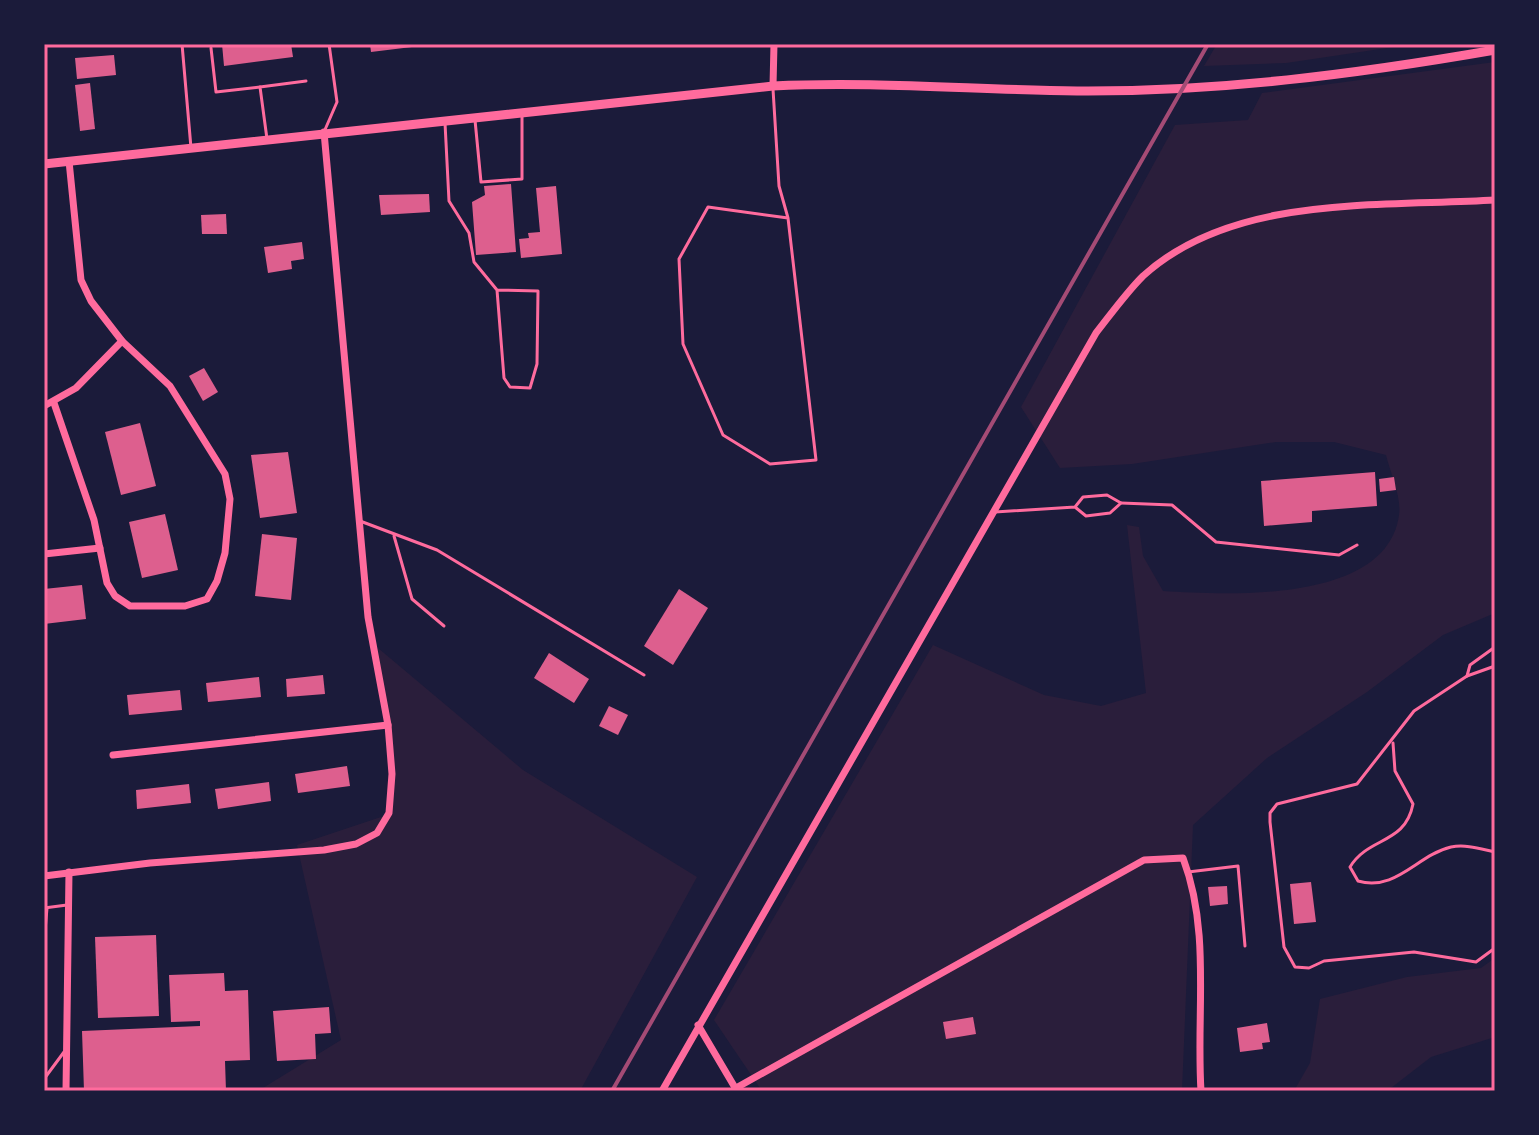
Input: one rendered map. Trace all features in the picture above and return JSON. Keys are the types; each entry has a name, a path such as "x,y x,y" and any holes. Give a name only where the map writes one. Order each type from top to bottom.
{"street":[{"path":"773,86 774,44"},
{"path":"44,164 773,86 844,82 1080,91 1269,82 1334,76 1495,50"},
{"path":"44,876 324,850 356,844 377,833 389,813 392,774 388,725 368,617 324,132"},
{"path":"54,403 100,548 107,583 115,596 130,606 185,606 207,599 217,581 225,553 230,499 225,474 170,386 122,341 81,280 69,161"},
{"path":"662,1091 1096,333 1142,277 1209,232 1249,219 1293,212 1495,200"},
{"path":"44,406 76,388 122,341"},
{"path":"44,554 100,548"},
{"path":"113,755 388,725"},
{"path":"698,1025 737,1089 1144,860 1183,858 1195,889 1201,948 1201,1091"},
{"path":"66,1091 69,872"}],"lane":[{"path":"44,51 45,44"},
{"path":"182,44 191,148"},
{"path":"324,132 337,102 329,44"},
{"path":"211,48 216,92 306,81"},
{"path":"773,86 779,186 788,218 816,460 770,464 723,435 683,344 679,259 708,207 788,218"},
{"path":"260,87 267,139"},
{"path":"475,117 481,182 522,179 522,112"},
{"path":"445,120 449,201 469,233 474,262 497,290 504,378 510,387 530,388 537,364 538,291 497,290"},
{"path":"1075,507 1083,497 1107,495 1121,503 1172,505 1216,542 1339,555 1357,545"},
{"path":"995,512 1075,507 1086,516 1110,513 1121,503"},
{"path":"359,521 437,550 644,675"},
{"path":"393,534 412,599 444,626"},
{"path":"1188,872 1238,866 1245,946"},
{"path":"44,942 45,908 67,905"},
{"path":"44,1079 66,1049"}],"path":[{"path":"1467,676 1470,665 1495,647"},
{"path":"1495,666 1467,676 1414,711 1357,784 1277,804 1270,813 1284,947 1295,967 1309,968 1324,961 1414,952 1476,962 1495,948"},
{"path":"1393,740 1395,771 1413,804 1411,817 1405,828 1356,857 1350,867 1358,881 1371,885 1387,882 1449,848 1468,846 1495,852"}],"shaded area":[{"path":"1217,44 1414,44 1286,63 1204,66"},
{"path":"1495,62 1495,613 1443,635 1367,692 1267,758 1193,825 1182,1091 762,1091 714,1020 933,645 1044,695 1101,706 1146,693 1127,525 1139,527 1143,556 1163,591 1226,593 1301,588 1336,579 1366,565 1388,544 1399,508 1386,455 1334,442 1276,442 1132,464 1060,468 1021,407 1175,125 1248,120 1262,93"},
{"path":"378,648 523,770 697,877 580,1091 258,1091 341,1040 297,845 393,813"},
{"path":"1495,958 1495,1037 1431,1057 1387,1091 1294,1091 1310,1063 1320,999 1407,977 1481,968"}],"building":[{"path":"222,44 291,44 293,57 224,66"},
{"path":"370,44 420,44 420,46 371,52"},
{"path":"114,55 116,75 77,79 75,58"},
{"path":"90,83 95,129 80,131 75,85"},
{"path":"511,184 516,252 476,255 472,202 485,195 484,186"},
{"path":"556,186 562,254 521,258 519,239 529,238 528,233 540,232 536,188"},
{"path":"429,194 430,212 381,215 379,195"},
{"path":"226,214 227,234 202,234 201,215"},
{"path":"302,242 304,259 291,261 292,269 268,273 264,247"},
{"path":"204,368 218,392 203,401 189,376"},
{"path":"140,423 156,486 121,495 105,432"},
{"path":"288,452 297,513 260,518 251,455"},
{"path":"1375,472 1377,506 1312,511 1312,522 1264,526 1261,481"},
{"path":"1394,477 1396,490 1380,492 1379,479"},
{"path":"165,514 178,570 142,578 129,522"},
{"path":"262,534 297,538 291,600 255,596"},
{"path":"82,585 86,619 44,624 44,589"},
{"path":"679,589 708,608 673,665 644,646"},
{"path":"549,653 589,679 574,703 534,678"},
{"path":"323,675 325,694 287,697 286,679"},
{"path":"259,677 261,697 208,702 206,683"},
{"path":"180,690 182,710 129,715 127,695"},
{"path":"609,706 628,715 618,735 599,726"},
{"path":"347,766 350,786 298,793 295,774"},
{"path":"269,782 271,801 218,809 215,789"},
{"path":"189,784 191,803 137,809 136,790"},
{"path":"1311,882 1316,922 1294,924 1290,884"},
{"path":"1227,886 1228,904 1210,906 1208,887"},
{"path":"156,935 159,1016 98,1018 95,937"},
{"path":"224,973 225,991 248,990 250,1060 225,1061 226,1091 84,1091 82,1031 200,1026 200,1021 171,1022 169,975"},
{"path":"329,1007 331,1033 315,1034 316,1059 277,1061 273,1011"},
{"path":"973,1017 976,1034 946,1039 943,1022"},
{"path":"1267,1023 1270,1042 1262,1043 1263,1049 1240,1052 1237,1028"}],"railway":[{"path":"612,1091 1208,44"}]}
